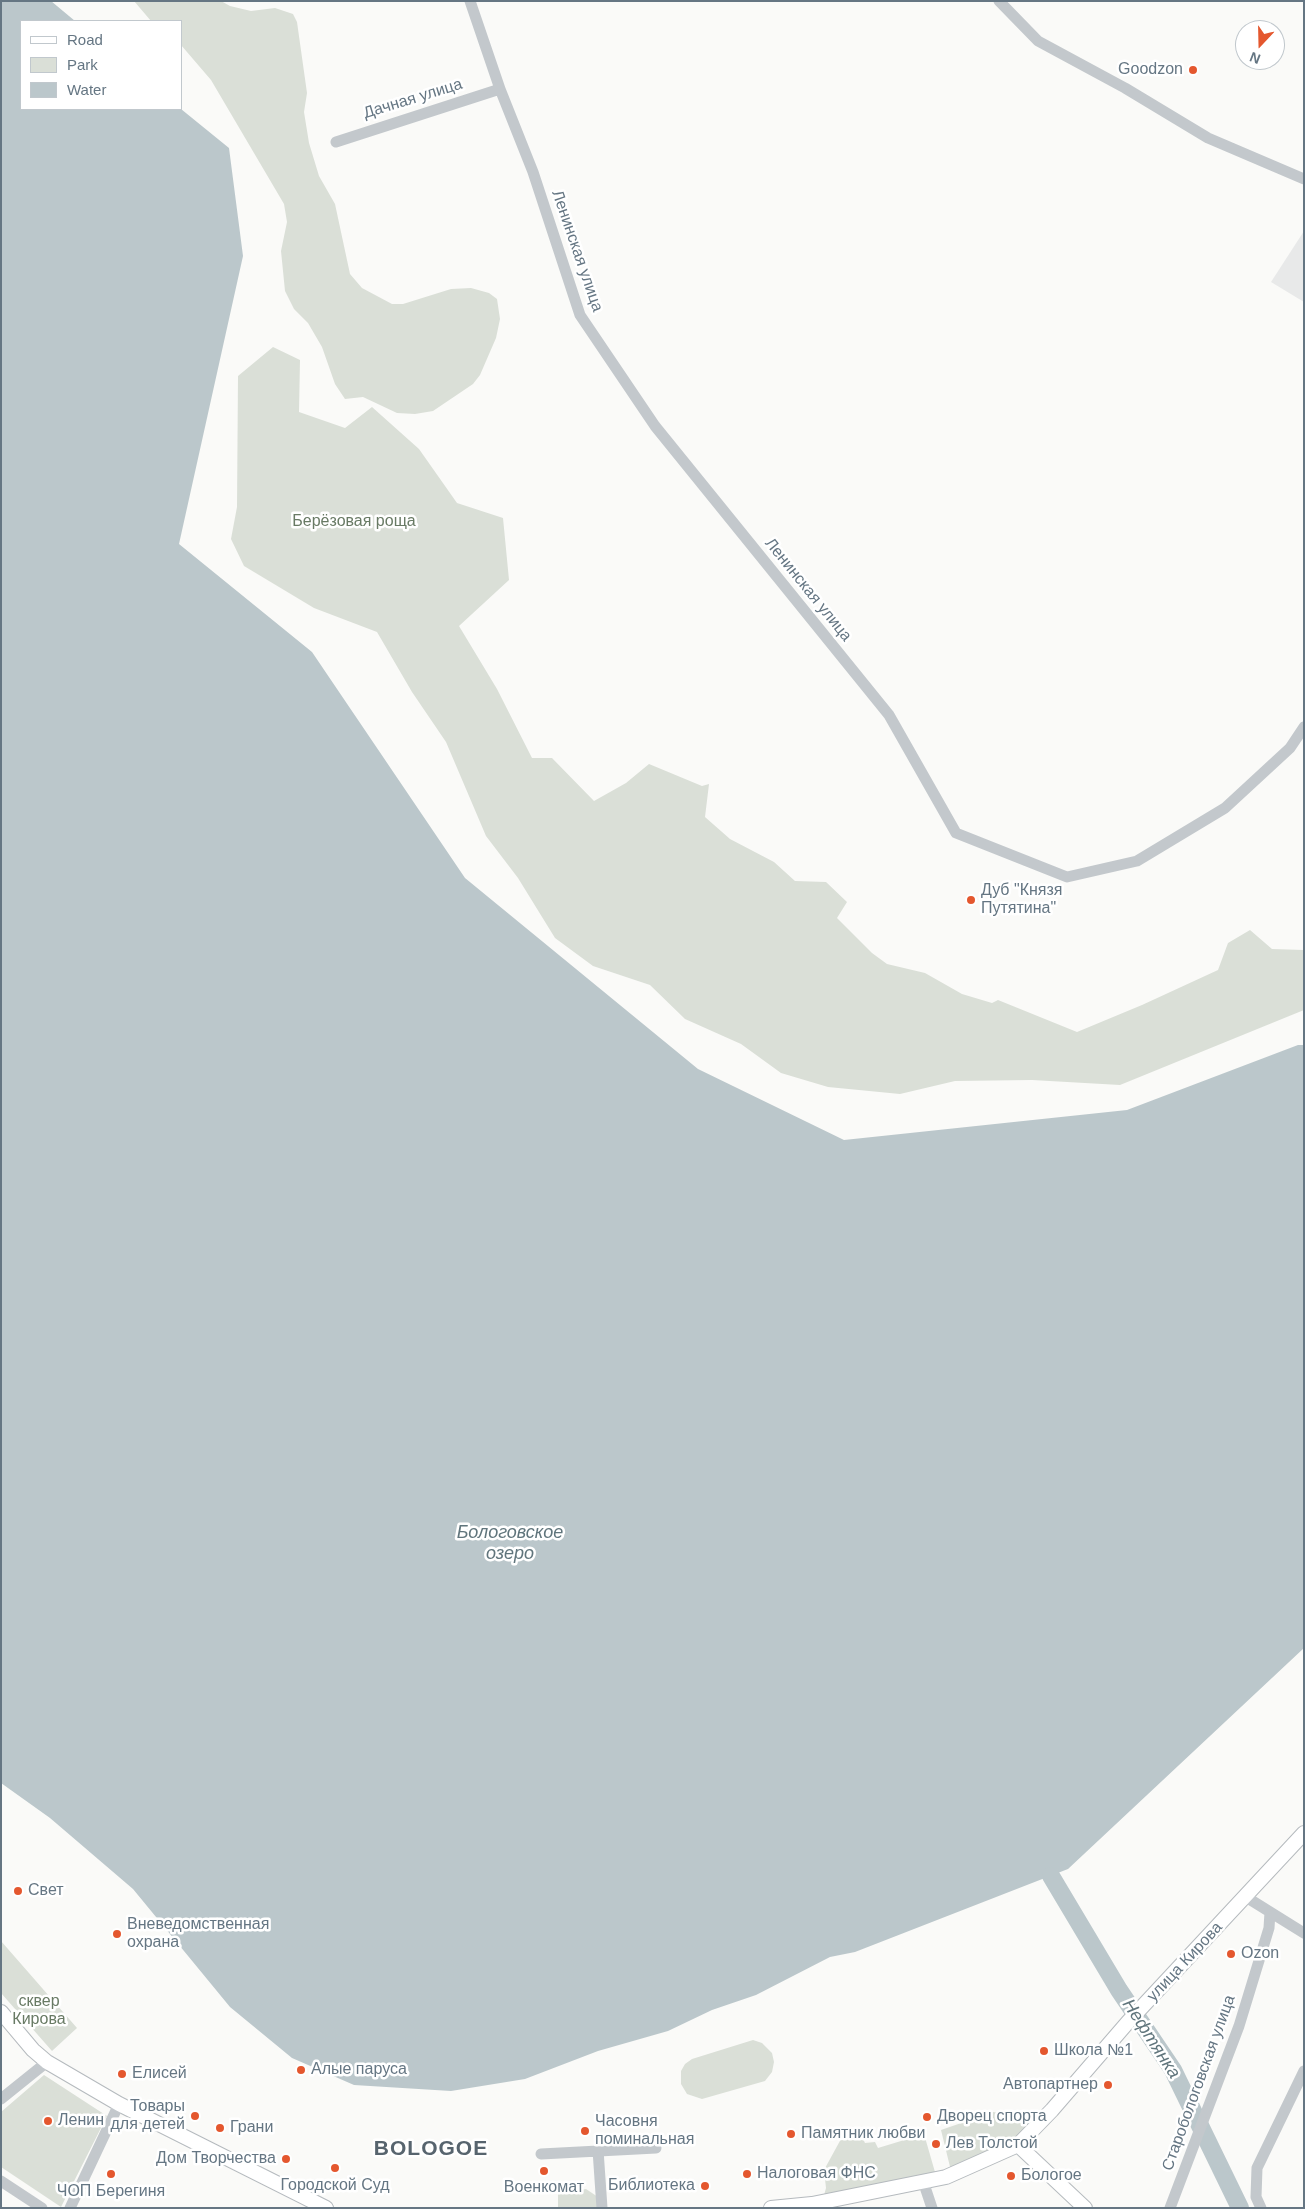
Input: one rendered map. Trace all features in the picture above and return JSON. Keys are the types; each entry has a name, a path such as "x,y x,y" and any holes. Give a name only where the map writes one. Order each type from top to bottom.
{"main road":[{"name":"улица Кирова","path":"771,2208 812,2204 946,2177 1018,2146 1159,1988 1304,1833"},
{"path":"1,2012 47,2062 119,2104 326,2208"},
{"path":"1018,2146 1085,2208"}],"street":[{"name":"Ленинская улица","path":"470,1 500,89 533,172 580,316 655,426 889,715 956,833 1067,877 1138,861 1226,808 1290,748 1304,727"},
{"path":"999,1 1038,41 1126,88 1208,138 1304,179"},
{"name":"Дачная улица","path":"336,142 500,89"},
{"path":"1246,1897 1304,1933"},
{"name":"Старобологовская улица","path":"1170,2208 1239,2026 1269,1928 1270,1912"},
{"path":"1,2099 47,2062"},
{"path":"1261,2208 1256,2197 1257,2168 1304,2071"},
{"path":"70,2208 119,2104"},
{"path":"541,2154 656,2148"},
{"path":"598,2150 602,2208"},
{"path":"1,2181 42,2208"},
{"path":"923,2182 932,2208"}],"shaded area":[{"path":"1304,231 1304,302 1271,282"}],"green space":[{"path":"134,1 221,1 230,6 251,11 275,8 293,14 297,22 307,93 304,112 309,143 319,176 335,204 350,274 362,288 392,304 403,304 451,289 471,288 489,293 497,299 500,319 496,338 480,375 473,384 433,411 415,414 397,413 363,397 345,399 335,384 322,347 308,323 294,309 285,291 281,251 287,222 284,204 211,80 182,46 182,20 150,20"},
{"name":"Берёзовая роща","path":"273,347 300,360 299,412 345,428 372,407 419,449 457,503 503,518 509,580 459,626 497,689 532,758 552,758 594,801 626,783 649,764 702,786 709,784 705,817 730,839 774,862 795,881 826,882 847,902 837,918 872,953 887,964 925,973 962,994 992,1003 998,1000 1077,1032 1218,970 1228,943 1250,930 1272,949 1304,950 1304,1010 1120,1085 1032,1080 955,1081 900,1094 828,1087 781,1073 741,1044 685,1019 650,985 593,966 555,938 518,878 486,836 446,742 412,692 377,632 314,608 244,566 231,539 237,507 238,376"},
{"name":"сквер Кирова","path":"1,1941 77,2028 52,2051 1,1993"},
{"path":"753,2040 762,2043 772,2053 774,2062 772,2072 765,2081 702,2099 687,2094 681,2084 681,2071 685,2064 692,2059"},
{"path":"44,2075 107,2116 61,2207 1,2167 1,2112"},
{"path":"993,2112 1009,2114 1025,2120 1031,2125 1018,2138 952,2175 941,2130"},
{"path":"924,2134 937,2179 823,2199 826,2188 824,2170 841,2139 850,2135 861,2135 865,2143 875,2142 878,2148"},
{"path":"586,2189 598,2197 598,2208 558,2208 558,2194"}],"water":[{"name":"Бологовское озеро","path":"1,1 51,1 74,20 20,20 20,110 182,110 229,148 243,256 179,544 312,652 465,878 698,1069 844,1140 1127,1110 1298,1045 1304,1045 1304,1648 1068,1869 855,1952 830,1957 756,1995 712,2010 668,2031 598,2051 525,2079 451,2091 354,2085 292,2058 230,2007 133,1889 50,1818 1,1783"}],"waterway":[{"name":"Нефтянка","path":"1051,1876 1119,1990 1173,2070 1240,2208"}],"place":[{"name":"Goodzon","path":"1193,70"},
{"name":"Дуб \"Князя Путятина\"","path":"971,900"},
{"name":"Свет","path":"18,1891"},
{"name":"Вневедомственная охрана","path":"117,1934"},
{"name":"Ozon","path":"1231,1954"},
{"name":"Школа №1","path":"1044,2051"},
{"name":"Алые паруса","path":"301,2070"},
{"name":"Елисей","path":"122,2074"},
{"name":"Автопартнер","path":"1108,2085"},
{"name":"Товары для детей","path":"195,2116"},
{"name":"Дворец спорта","path":"927,2117"},
{"name":"Ленин","path":"48,2121"},
{"name":"Грани","path":"220,2128"},
{"name":"Часовня поминальная","path":"585,2131"},
{"name":"Памятник любви","path":"791,2134"},
{"name":"Лев Толстой","path":"936,2144"},
{"name":"Дом Творчества","path":"286,2159"},
{"name":"Городской Суд","path":"335,2168"},
{"name":"Военкомат","path":"544,2171"},
{"name":"ЧОП Берегиня","path":"111,2174"},
{"name":"Налоговая ФНС","path":"747,2174"},
{"name":"Бологое","path":"1011,2176"},
{"name":"Библиотека","path":"705,2186"}],"district":[{"name":"BOLOGOE","path":"431,2149"}]}
